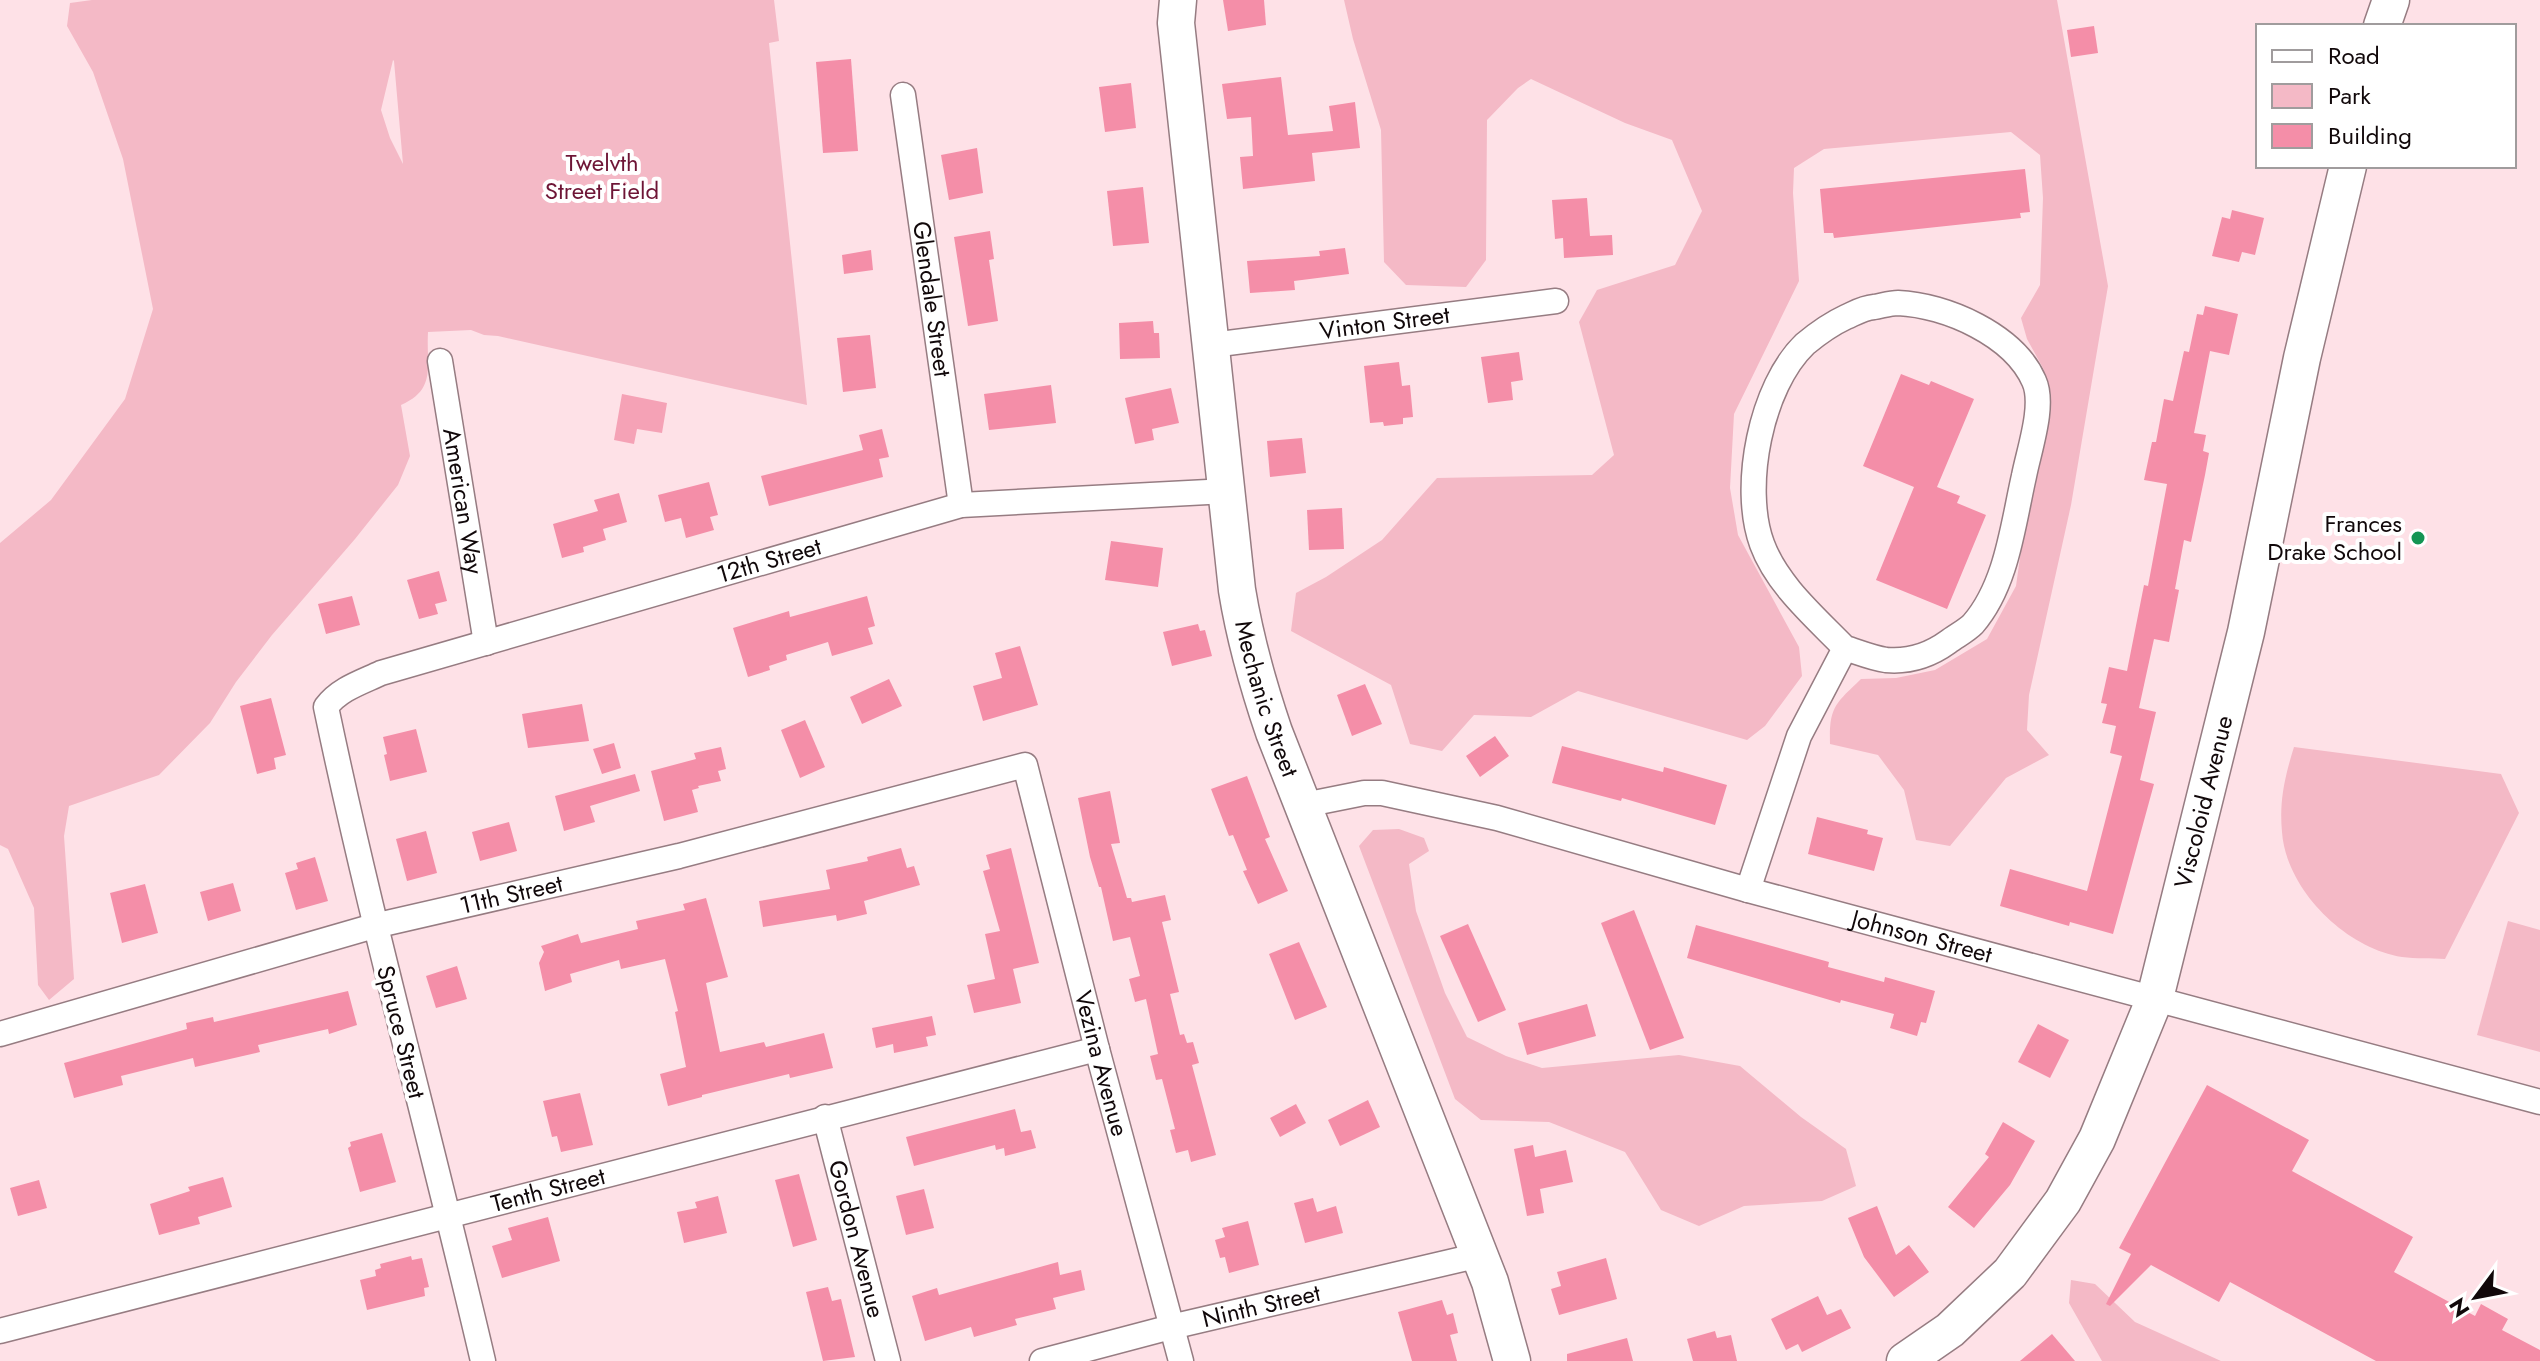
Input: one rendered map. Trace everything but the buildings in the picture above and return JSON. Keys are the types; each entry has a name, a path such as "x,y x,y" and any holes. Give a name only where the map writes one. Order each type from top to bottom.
{"main road":[{"path":"2383,24 2391,0"},
{"name":"Mechanic Street","path":"1174,8 1237,590 1254,675 1480,1255 1512,1361"},
{"name":"Viscoloid Avenue","path":"1905,1361 1950,1330 2010,1273 2063,1201 2097,1139 2155,998 2246,632 2302,358 2348,168"}],"street":[{"name":"Glendale Street","path":"903,95 961,505"},
{"name":"Vinton Street","path":"1212,345 1556,301"},
{"path":"1897,303 1948,313 1988,332 2021,358 2036,383 2038,407 2010,540 1993,592 1972,624 1939,648 1911,659 1884,660 1845,648 1780,577 1762,543 1755,505 1755,458 1766,411 1784,373 1804,346 1832,324 1865,308 1897,303"},
{"name":"American Way","path":"440,361 486,643"},
{"name":"12th Street","path":"329,703 348,688 381,673 961,505 1227,491"},
{"path":"1748,890 1799,736 1845,648"},
{"name":"Spruce Street","path":"329,703 326,707 374,926 449,1215 483,1361"},
{"name":"11th Street","path":"0,1034 374,926 679,856 1025,765"},
{"name":"Vezina Avenue","path":"1025,765 1181,1361"},
{"name":"Johnson Street","path":"1304,805 1364,793 1382,793 1497,818 1748,890 2540,1102"},
{"name":"Tenth Street","path":"0,1331 1097,1049"},
{"name":"Gordon Avenue","path":"825,1117 888,1361"},
{"name":"Ninth Street","path":"1042,1361 1171,1327 1480,1255"}],"green space":[{"name":"Twelvth Street Field","path":"92,0 774,0 779,41 769,43 807,405 471,330 428,332 425,384 412,399 401,405 410,456 398,485 272,635 210,723 159,775 69,806 64,836 74,979 49,1000 38,985 34,908 8,849 0,845 0,543 51,500 125,399 153,309 123,159 93,72 67,26 70,3","holes":["394,61 403,164 381,110"]},
{"path":"1344,0 2057,0 2108,286 2071,505 2029,695 2027,730 2049,755 2006,778 1950,846 1916,840 1904,790 1878,755 1830,744 1831,722 1835,707 1861,679 1896,678 1935,670 1987,639 2016,586 2043,394 2044,370 2027,339 2021,318 2040,285 2043,198 2040,155 2011,132 1824,149 1794,168 1799,281 1734,414 1730,488 1738,535 1799,647 1802,676 1765,726 1747,740 1578,691 1531,717 1474,715 1442,751 1410,744 1391,685 1291,631 1296,593 1382,540 1437,478 1592,475 1614,455 1579,322 1597,290 1675,265 1702,211 1672,140 1625,123 1531,79 1487,120 1486,260 1466,287 1406,285 1384,262 1381,130"},
{"path":"2294,747 2501,774 2519,813 2445,959 2402,957 2360,942 2340,929 2307,894 2294,874 2282,832 2281,810"},
{"path":"1399,829 1424,838 1429,851 1409,864 1416,911 1445,993 1467,1037 1506,1056 1542,1068 1679,1055 1740,1066 1801,1117 1846,1149 1856,1186 1822,1201 1744,1206 1699,1226 1661,1210 1625,1152 1549,1122 1481,1120 1455,1099 1359,846 1373,830"},
{"path":"2508,921 2540,930 2540,1052 2477,1035"},
{"path":"2071,1280 2095,1284 2135,1322 2221,1361 2102,1361 2069,1303"}],"shaded area":[{"path":"622,394 667,403 662,433 637,429 634,444 614,440"}],"place":[{"name":"Frances Drake School","path":"2418,538"}]}
